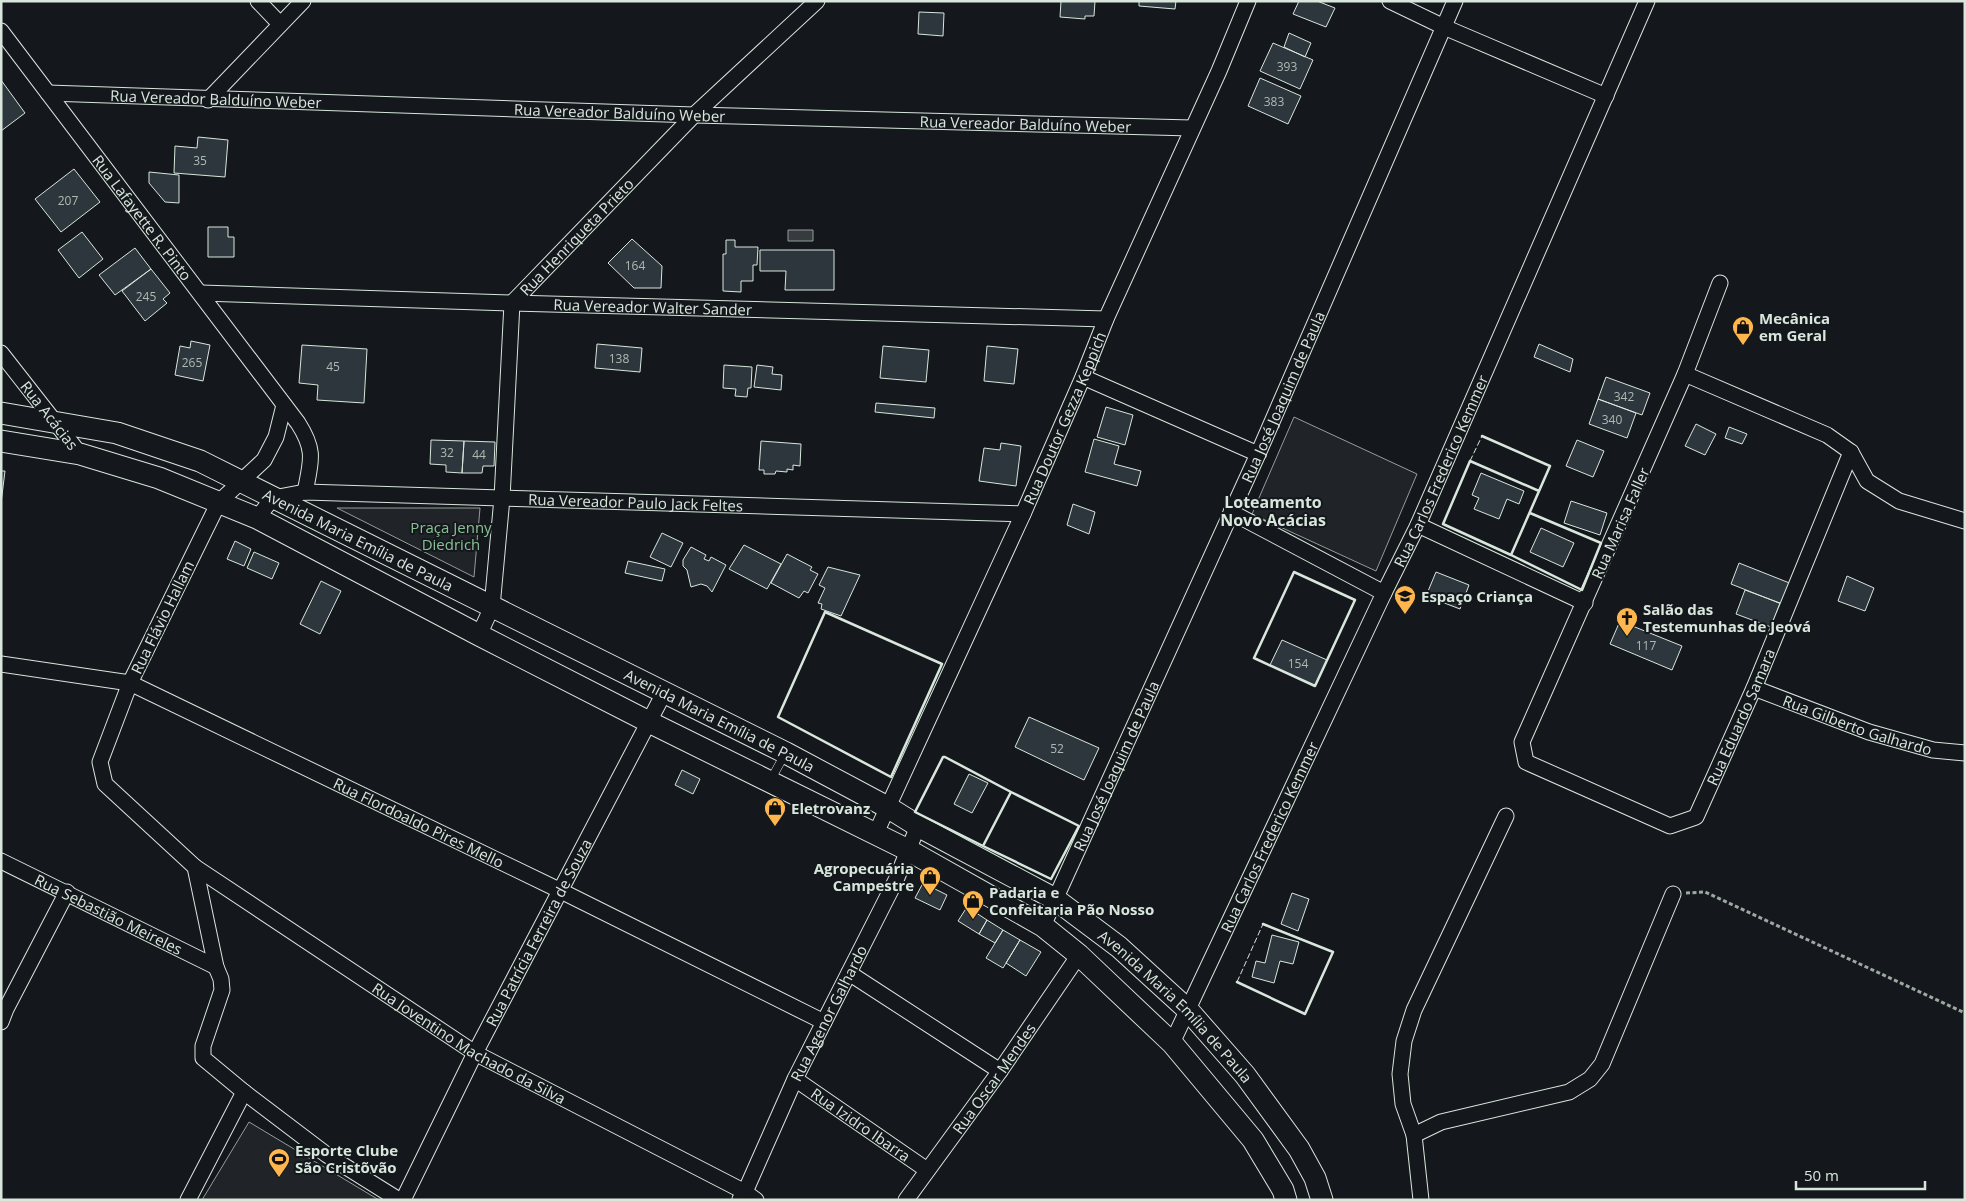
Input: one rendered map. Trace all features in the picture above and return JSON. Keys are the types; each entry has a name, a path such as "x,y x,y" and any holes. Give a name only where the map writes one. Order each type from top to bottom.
{"main road":[{"name":"Avenida Maria Emília de Paula","path":"1,413 117,433 200,461 786,753 1056,899 1119,947 1188,1010 1245,1075 1299,1149 1315,1178 1322,1200"},
{"name":"Avenida Maria Emília de Paula","path":"1,441 80,454 159,478 257,518 649,722 769,783 908,850 1043,926 1079,955 1172,1043 1253,1140 1283,1190 1286,1200"}],"street":[{"path":"258,1 280,24"},
{"path":"208,100 303,1"},
{"name":"Rua Henriqueta Prieto","path":"479,635 492,607 502,498 512,303 694,115 817,1"},
{"name":"Rua Doutor Gezza Keppich","path":"875,835 1023,514 1083,377 1106,319 1248,1"},
{"path":"1390,1 1444,27 1606,96"},
{"name":"Rua José Joaquim de Paula","path":"1043,926 1258,454 1455,1"},
{"name":"Rua Carlos Frederico Kemmer","path":"1172,1043 1384,593 1418,525 1646,1"},
{"name":"Rua Lafayette R. Pinto","path":"1,31 201,292 308,438 312,457 305,492"},
{"name":"Rua Vereador Balduíno Weber","path":"48,94 694,115 1192,128"},
{"name":"Rua Marisa Faller","path":"1670,826 1526,762 1522,742 1685,374 1720,283"},
{"name":"Rua Vereador Walter Sander","path":"201,292 512,303 1106,319"},
{"name":"Rua Acácias","path":"1,353 80,454"},
{"path":"1685,374 1826,435 1851,452 1867,481 1899,501 1965,521"},
{"path":"1083,377 1258,454"},
{"path":"241,482 264,460 270,450 276,437 284,405"},
{"name":"Rua Eduardo Samara","path":"1670,826 1696,817 1754,688 1851,452"},
{"name":"Rua Flávio Hallam","path":"100,762 130,682 219,502 241,482"},
{"name":"Rua Vereador Paulo Jack Feltes","path":"272,498 305,492 1023,514"},
{"path":"257,518 272,498"},
{"path":"1231,512 1384,593"},
{"path":"1418,525 1585,603"},
{"name":"Rua Flordoaldo Pires Mello","path":"1,664 130,682 561,891 824,1022"},
{"name":"Rua Gilberto Galhardo","path":"1754,688 1869,732 1933,750 1965,753"},
{"name":"Rua Patrícia Ferreira de Souza","path":"401,1200 475,1053 664,693"},
{"name":"Rua Joventino Machado da Silva","path":"100,762 105,784 194,866 475,1053 747,1197"},
{"path":"1422,1200 1414,1135 1403,1104 1400,1074 1404,1041 1414,1010 1506,816"},
{"name":"Rua Agenor Galhardo","path":"747,1197 795,1079 896,880 918,826"},
{"name":"Rua Sebastião Meireles","path":"1,861 216,967"},
{"path":"194,866 222,990 203,1046 203,1058 244,1092 327,1155 401,1200"},
{"path":"1,1022 66,892"},
{"path":"1414,1135 1441,1122 1570,1092 1590,1079 1602,1064 1673,894"},
{"name":"Rua Oscar Mendes","path":"906,1200 1000,1071 1079,955"},
{"path":"849,973 1000,1071"},
{"name":"Rua Izidro Ibarra","path":"795,1079 927,1170"},
{"path":"188,1200 244,1092"}],"lane":[{"path":"769,783 786,753"}],"path":[{"path":"1673,894 1705,892 1965,1014"}],"green space":[{"path":"1294,417 1417,474 1376,571 1252,514"},
{"name":"Praça Jenny Diedrich","path":"337,508 480,508 474,577"},
{"name":"Esporte Clube São Cristõvão","path":"249,1122 379,1200 202,1200"}],"shaded area":[{"path":"788,230 813,230 813,241 788,241"}],"building":[{"path":"1061,1 1095,1 1094,16 1085,16 1085,19 1060,17"},
{"path":"1139,1 1176,1 1175,9 1139,6"},
{"path":"1299,1 1317,1 1335,8 1326,27 1293,14"},
{"path":"919,12 944,13 943,36 918,34"},
{"path":"1289,33 1311,43 1305,57 1284,47"},
{"path":"1273,43 1313,60 1300,89 1260,71"},
{"path":"1260,78 1301,96 1288,124 1248,106"},
{"path":"1,80 25,113 1,131"},
{"path":"198,137 228,140 225,177 174,173 175,146 197,148"},
{"path":"74,169 100,202 61,232 35,199"},
{"path":"149,172 179,175 179,203 165,202 149,183"},
{"path":"208,227 228,227 228,237 234,237 234,257 208,257"},
{"path":"82,232 103,259 79,278 58,250"},
{"path":"632,239 662,266 661,288 634,288 608,263"},
{"path":"726,240 735,240 735,247 758,247 757,265 753,265 753,281 741,281 741,292 723,291 723,254 726,254"},
{"path":"135,248 151,269 115,295 99,275"},
{"path":"760,250 834,250 834,290 785,290 786,271 760,271"},
{"path":"151,269 170,293 163,299 167,303 145,321 122,291"},
{"path":"191,341 210,345 203,381 175,375 180,346 190,348"},
{"path":"597,344 642,348 640,372 595,368"},
{"path":"1539,344 1573,359 1570,372 1534,357"},
{"path":"302,345 367,349 364,403 317,400 318,385 299,383"},
{"path":"883,346 929,350 926,382 880,378"},
{"path":"987,346 1018,349 1014,384 984,381"},
{"path":"724,365 752,367 751,388 748,388 747,397 735,396 736,389 723,388"},
{"path":"757,365 773,367 772,374 782,375 781,390 754,387"},
{"path":"1606,377 1650,393 1642,415 1598,399"},
{"path":"1598,399 1636,413 1627,438 1589,424"},
{"path":"876,403 935,408 934,418 875,412"},
{"path":"1106,407 1133,415 1125,445 1097,437"},
{"path":"1696,424 1716,434 1705,455 1685,446"},
{"path":"1729,427 1747,434 1742,444 1725,438"},
{"path":"1094,439 1119,446 1114,464 1141,471 1137,486 1085,472"},
{"path":"431,440 464,441 462,473 446,472 446,465 430,464"},
{"path":"1577,440 1604,451 1593,477 1566,466"},
{"path":"464,441 495,442 494,466 483,466 482,473 462,473"},
{"path":"761,441 801,444 800,466 793,465 793,470 787,469 787,472 776,471 775,474 764,474 764,470 759,470"},
{"path":"1001,443 1021,446 1016,486 979,481 984,448 1000,450"},
{"path":"1,471 5,471 1,503"},
{"path":"1481,473 1524,491 1519,504 1507,499 1499,519 1474,509 1479,498 1472,495"},
{"path":"1571,501 1607,513 1600,535 1564,523"},
{"path":"1073,504 1095,512 1089,534 1067,525"},
{"path":"1541,528 1574,543 1563,567 1530,552"},
{"path":"662,533 683,543 671,567 650,557"},
{"path":"235,541 251,549 244,566 227,559"},
{"path":"744,545 781,564 767,589 729,569"},
{"path":"691,547 706,555 704,559 709,561 711,557 726,565 712,592 707,586 701,584 691,587 687,570 683,566 683,560"},
{"path":"254,552 279,563 272,579 247,568"},
{"path":"787,554 812,567 810,570 818,574 808,593 804,591 799,598 771,583"},
{"path":"628,561 665,569 662,581 625,573"},
{"path":"1739,563 1792,584 1784,605 1731,584"},
{"path":"828,567 860,575 841,616 821,609 822,604 818,603 825,588 819,585"},
{"path":"1436,572 1469,585 1460,609 1426,596"},
{"path":"1847,576 1874,588 1865,611 1838,601"},
{"path":"321,581 341,591 320,634 300,624"},
{"path":"1745,590 1780,603 1771,627 1736,614"},
{"path":"1620,621 1682,646 1672,670 1610,644"},
{"path":"1282,640 1327,660 1315,686 1270,665"},
{"path":"1029,717 1099,748 1084,780 1015,747"},
{"path":"682,770 700,779 693,794 675,785"},
{"path":"969,774 988,783 972,813 954,804"},
{"path":"923,883 947,895 940,910 915,898"},
{"path":"1292,893 1309,899 1298,931 1281,924"},
{"path":"967,907 987,920 979,934 958,921"},
{"path":"987,920 1003,930 995,943 979,934"},
{"path":"1003,930 1020,940 1003,968 986,958"},
{"path":"1272,935 1299,942 1293,964 1280,961 1274,983 1252,977 1256,961 1265,963"},
{"path":"1020,940 1041,952 1026,976 1006,963"}],"fence":[{"path":"1470,461 1482,436"},
{"path":"1237,982 1263,924"}],"wall":[{"path":"1482,436 1550,466 1511,555 1443,524 1470,461 1539,491"},
{"path":"1511,555 1582,590 1601,543 1530,513"},
{"path":"1294,572 1355,600 1315,686 1254,658 1294,572"},
{"path":"825,612 942,664 891,777 778,717 825,612"},
{"path":"943,757 1011,792 983,846 915,812 943,757"},
{"path":"1011,792 1079,826 1051,879 983,846 1011,792"},
{"path":"1237,982 1305,1014 1333,952 1263,924"}],"place":[{"name":"Mecânica em Geral","path":"1743,346"},
{"name":"Espaço Criança","path":"1405,615"},
{"name":"Salão das Testemunhas de Jeová","path":"1627,637"},
{"name":"Eletrovanz","path":"775,827"},
{"name":"Agropecuária Campestre","path":"930,896"},
{"name":"Padaria e Confeitaria Pão Nosso","path":"973,920"},
{"name":"Esporte Clube São Cristõvão","path":"279,1178"}],"district":[{"name":"Loteamento Novo Acácias","path":"1273,511"}]}
